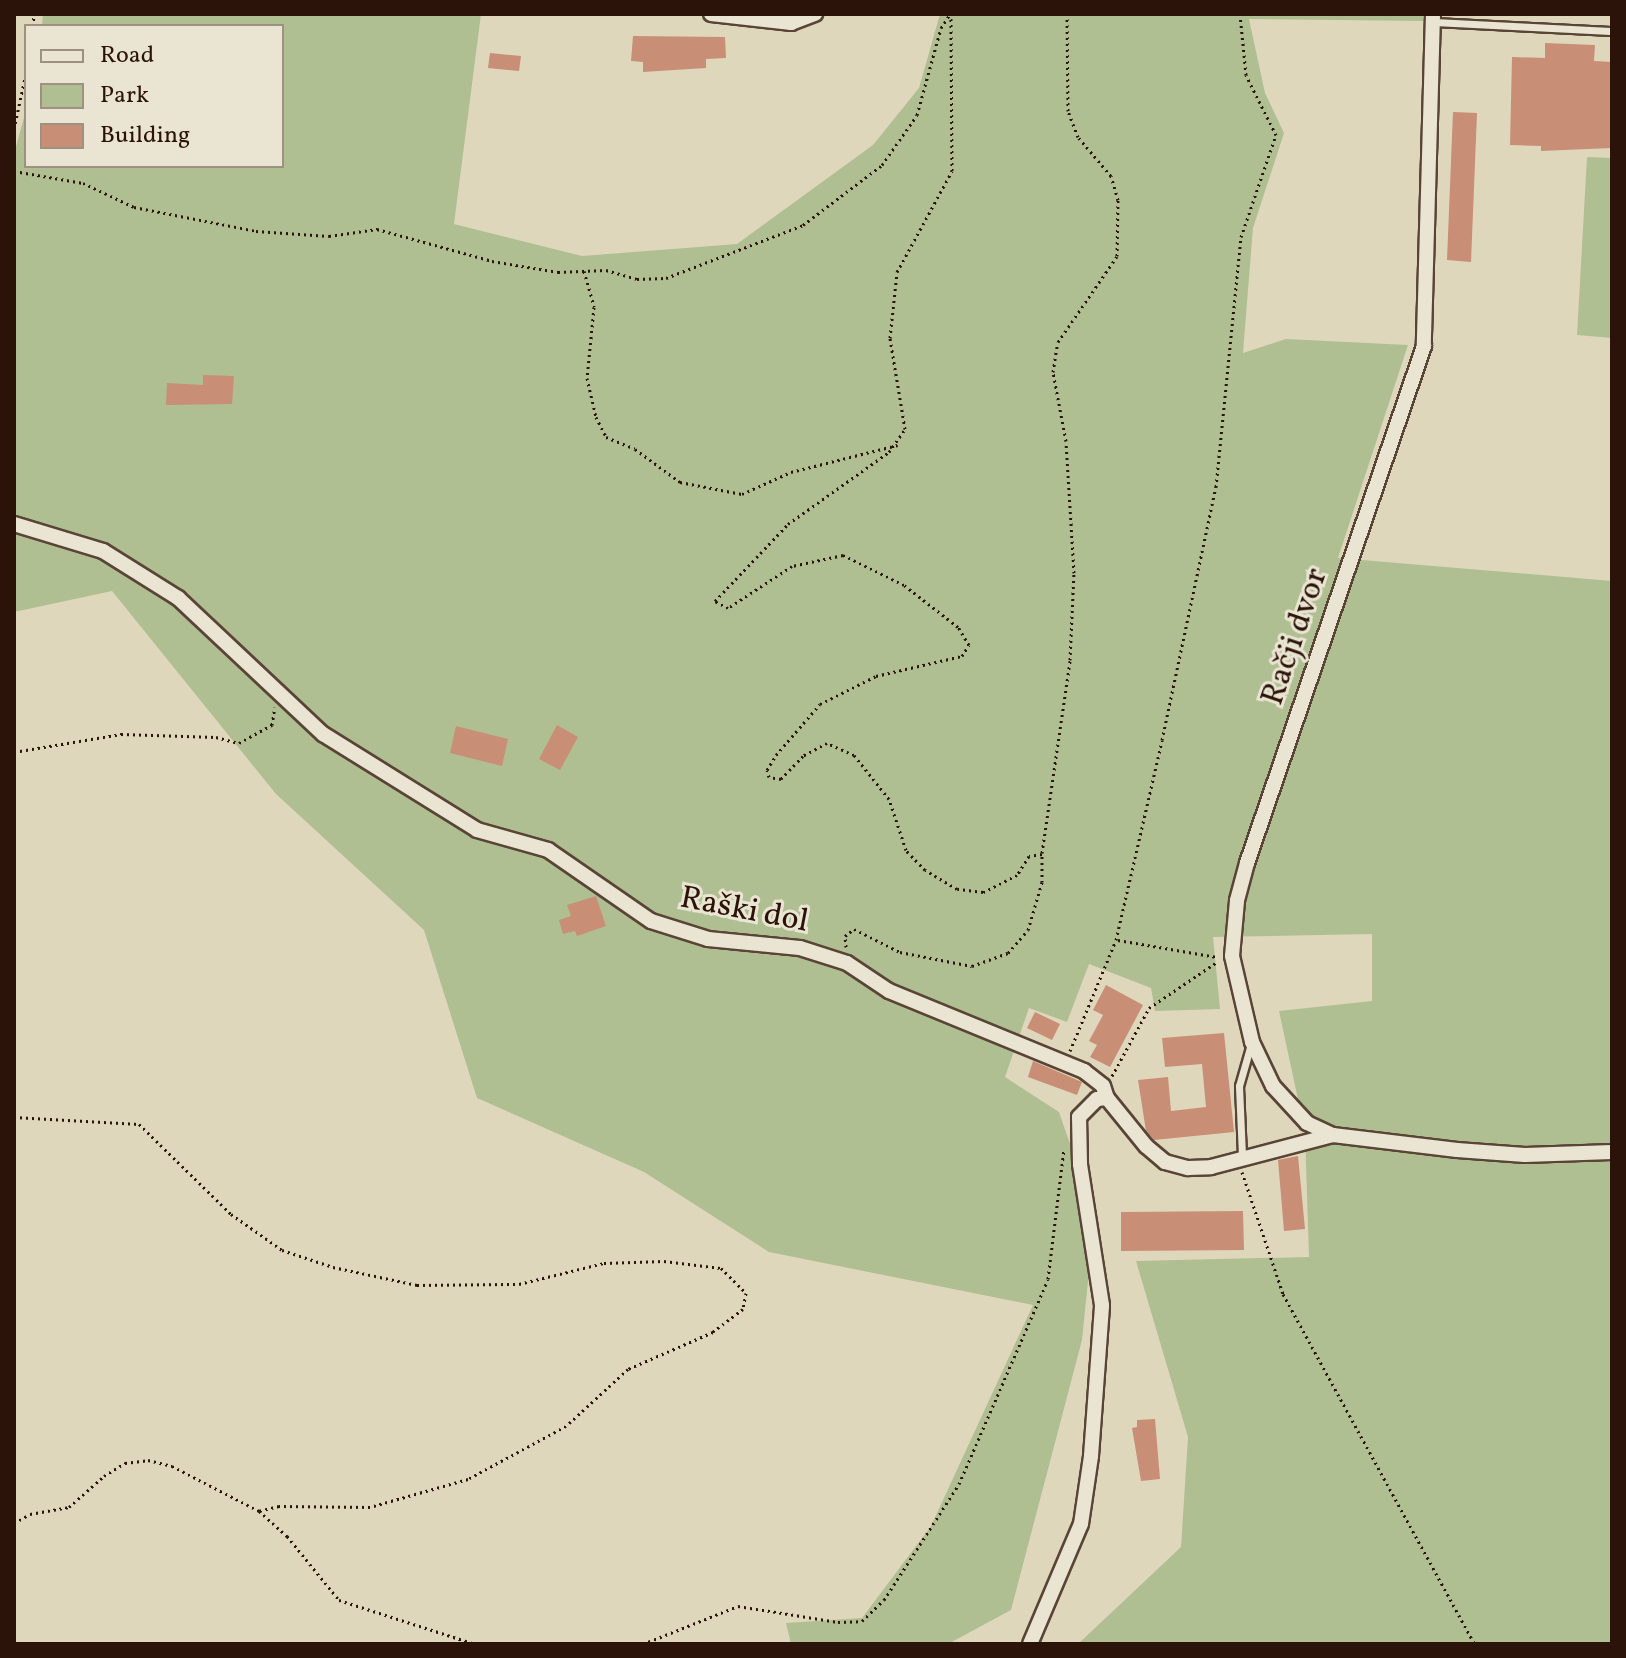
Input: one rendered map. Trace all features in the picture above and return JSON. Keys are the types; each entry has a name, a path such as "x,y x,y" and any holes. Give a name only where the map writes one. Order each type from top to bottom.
{"street":[{"path":"711,14 791,23 815,14"},
{"name":"Račji dvor","path":"1433,18 1424,346 1247,863 1237,901 1232,956 1252,1042 1273,1086 1290,1108 1333,1135 1525,1155 1612,1152"},
{"name":"Raški dol","path":"14,524 103,551 178,598 323,734 477,830 548,850 651,921 708,939 800,948 847,963 889,991 1065,1063 1105,1092 1146,1146 1165,1162 1211,1167 1242,1155 1333,1135"},
{"path":"1030,1644 1081,1524 1091,1456 1102,1305 1080,1164 1079,1117 1105,1092"}],"lane":[{"name":"Račji dvor","path":"1433,18 1612,31"},
{"path":"1242,1155 1239,1086 1252,1042"}],"path":[{"path":"14,171 83,183 134,207 256,231 329,236 377,229 462,256 558,272 584,270 666,278 803,225 882,165 901,140 930,82 941,28 950,14"},
{"path":"950,14 952,171 897,272 890,338 906,409 898,445 788,524 715,601 728,608 792,566 843,555 904,585 958,627 969,645 962,656 876,676 820,704 776,755 767,770 769,777 781,779 803,756 827,743 854,755 889,799 906,850 925,870 957,889 983,892 1017,875 1029,856 1042,854"},
{"path":"847,963 845,936 854,929 934,962 972,966 1008,953 1028,930 1042,882 1042,854 1070,660 1074,573 1066,441 1053,372 1058,342 1117,256 1118,200 1111,176 1078,137 1068,111 1067,14"},
{"path":"1065,1063 1116,940 1216,487 1241,237 1276,135 1246,75 1240,14"},
{"path":"14,129 24,82"},
{"path":"584,270 594,307 587,378 596,417 606,437 635,449 662,473 707,491 742,494 791,472 898,445"},
{"path":"14,752 121,734 216,737 234,743 272,725 280,696"},
{"path":"1116,940 1187,954 1232,956"},
{"path":"1105,1092 1149,1008 1207,966 1232,956"},
{"path":"14,1117 139,1124 231,1214 282,1250 333,1267 417,1285 505,1284 604,1263 664,1261 721,1268 746,1293 743,1309 713,1332 628,1369 566,1426 468,1479 370,1507 279,1506 259,1511"},
{"path":"643,1644 738,1606 838,1622 862,1621 884,1600 959,1484 1048,1279 1066,1143"},
{"path":"1242,1155 1242,1180 1283,1294 1475,1644"},
{"path":"14,1523 30,1514 69,1507 104,1476 125,1463 148,1460 172,1466 259,1511 287,1536 339,1600 475,1644"}],"green space":[{"path":"43,14 481,14 454,224 582,256 737,244 873,145 919,88 940,14 1423,14 1424,21 1249,19 1265,93 1284,133 1253,228 1243,353 1286,339 1408,345 1338,558 1612,581 1612,1644 1078,1644 1181,1547 1188,1437 1136,1261 1309,1257 1305,1132 1279,1011 1372,1001 1372,934 1213,937 1220,1009 1155,1011 1151,988 1089,964 1067,1022 1029,1008 1005,1077 1059,1112 1080,1173 1090,1262 1082,1340 1011,1610 948,1644 791,1644 786,1623 862,1618 931,1526 1033,1305 769,1252 644,1172 477,1098 424,930 276,794 112,591 14,612 14,154 24,117 24,168 284,168 284,24 42,24"},
{"path":"1587,157 1612,158 1612,338 1577,335"}],"building":[{"path":"633,36 725,37 726,58 706,59 706,68 643,72 643,62 631,61"},
{"path":"1545,43 1595,45 1594,61 1612,62 1612,148 1541,151 1541,146 1510,145 1512,57 1545,58"},
{"path":"490,53 521,56 519,71 488,68"},
{"path":"1453,112 1477,113 1471,262 1447,260"},
{"path":"203,375 234,376 232,404 166,405 167,383 203,385"},
{"path":"557,725 578,737 560,770 539,759"},
{"path":"456,726 508,739 502,766 450,753"},
{"path":"596,896 606,926 577,936 575,931 563,934 559,920 571,916 567,905"},
{"path":"1106,985 1143,1005 1110,1067 1090,1057 1097,1045 1089,1041 1103,1015 1093,1010"},
{"path":"1035,1012 1060,1024 1052,1040 1027,1028"},
{"path":"1224,1033 1234,1132 1154,1140 1146,1131 1138,1080 1168,1077 1171,1111 1206,1107 1202,1064 1165,1067 1162,1038"},
{"path":"1033,1061 1082,1082 1077,1095 1028,1077"},
{"path":"1298,1156 1305,1229 1284,1231 1278,1160"},
{"path":"1243,1211 1244,1250 1121,1251 1121,1212"},
{"path":"1155,1419 1160,1479 1141,1481 1132,1428 1137,1427 1137,1420"}]}
